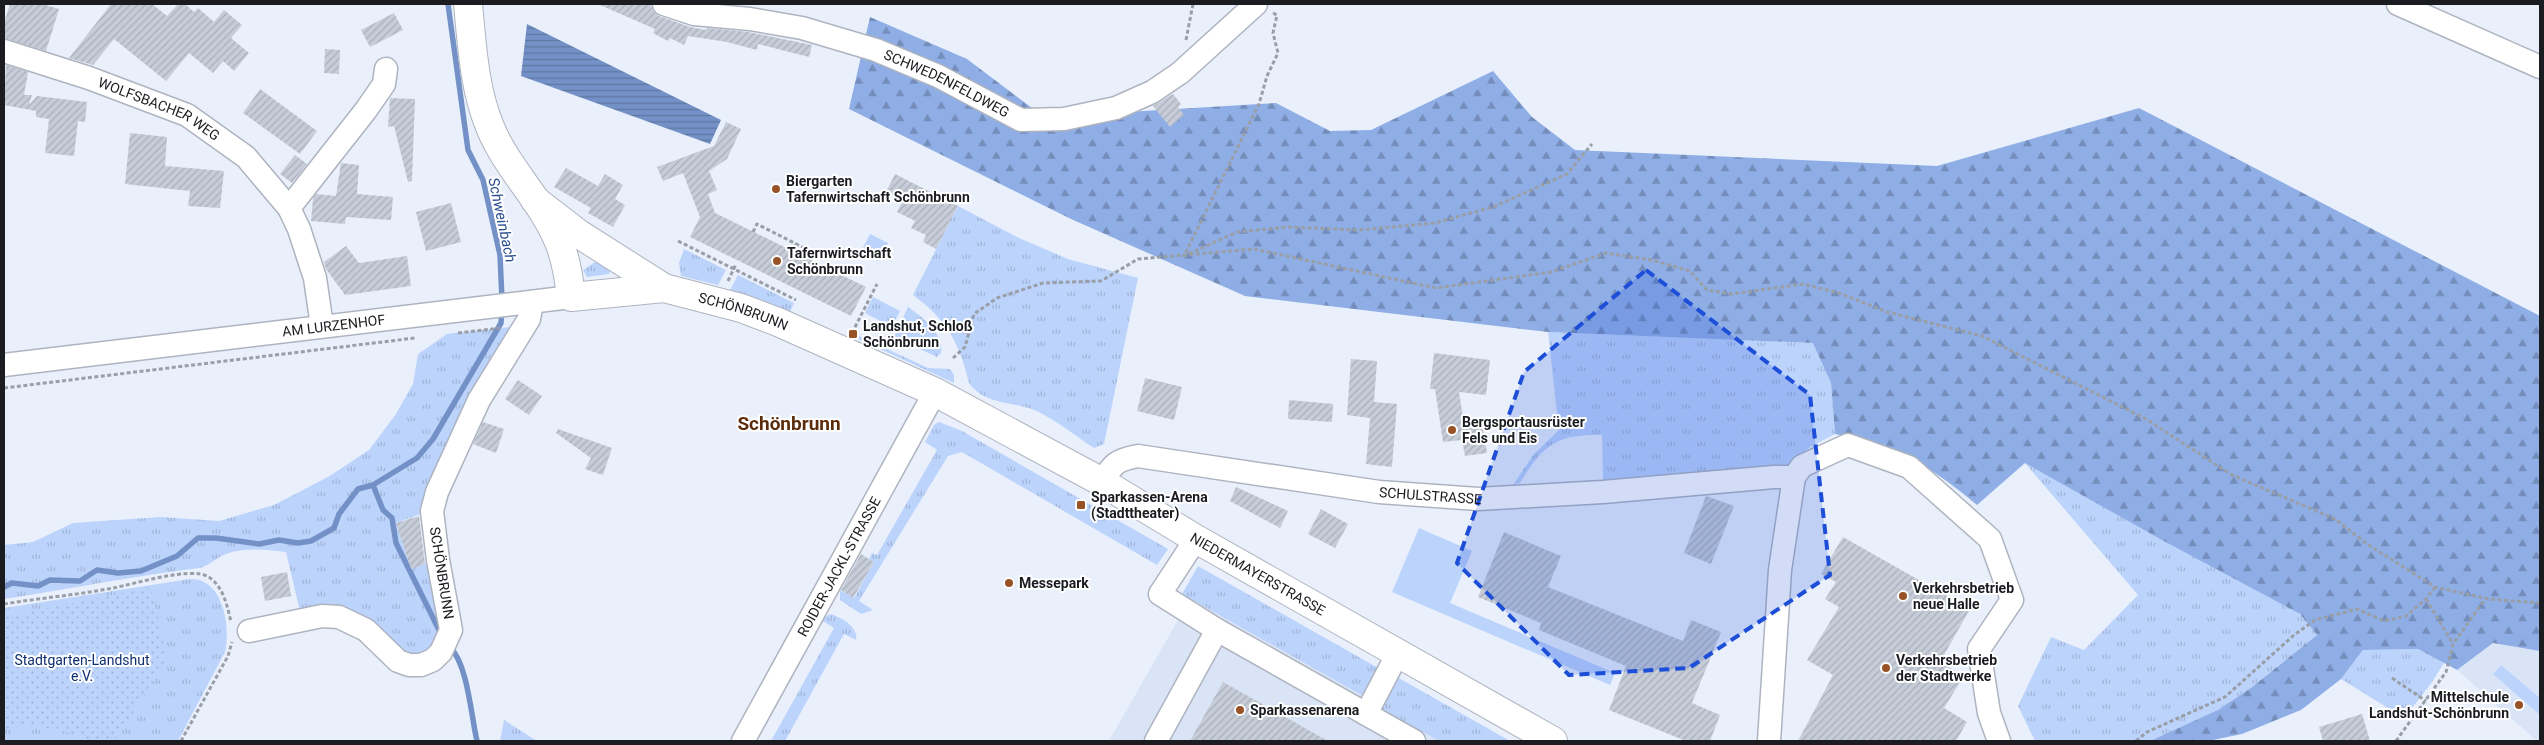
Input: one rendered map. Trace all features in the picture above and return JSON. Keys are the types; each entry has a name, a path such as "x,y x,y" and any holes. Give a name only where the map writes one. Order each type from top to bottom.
{"main road":[{"name":"SCHÖNBRUNN","path":"468,4 475,70 484,111 498,144 535,200 558,240 567,267 571,297"},
{"name":"SCHÖNBRUNN","path":"535,200 580,234 664,288 741,308 778,322 935,392"},
{"name":"AM LURZENHOF","path":"571,297 664,288"},
{"name":"NIEDERMAYERSTRASSE","path":"935,392 1102,482 1196,539 1553,741"}],"street":[{"name":"SCHWEDENFELDWEG","path":"664,4 694,14 750,19 802,28 876,50 938,76 1021,120 1064,119 1107,110 1152,92 1180,73 1256,4"},
{"path":"2398,4 2540,67"},
{"name":"WOLFSBACHER WEG","path":"4,51 89,78 187,115 246,157 289,208 299,229 315,278 322,326"},
{"path":"289,208 366,110 384,84 386,68"},
{"name":"AM LURZENHOF","path":"4,365 571,297"},
{"name":"SCHÖNBRUNN","path":"238,632 322,616 339,616 366,630 398,661 409,665 421,665 433,660 441,652 451,630 438,560 432,511 437,492 478,400 529,319 523,303"},
{"name":"ROIDER-JACKL-STRASSE","path":"742,741 935,392"},
{"path":"1769,741 1784,477 1802,466 1848,445 1909,467 1990,539 2012,600 1979,649 1989,713 1999,741"},
{"name":"SCHULSTRASSE","path":"1102,482 1110,469 1119,460 1138,456 1379,492 1478,499 1604,492 1784,477"},
{"path":"1196,539 1160,594 1217,630 1414,741"},
{"path":"1156,741 1217,630"},
{"path":"1366,714 1398,653"}],"path":[{"path":"1184,256 1259,104 1267,76 1278,53 1273,33 1277,15 1256,4"},
{"path":"1184,256 1238,232 1289,227 1368,229 1435,223 1483,210 1567,174 1592,144"},
{"path":"753,232 758,224 810,251"},
{"path":"678,242 796,300"},
{"path":"792,251 796,244"},
{"path":"953,358 965,347 974,314 998,298 1043,283 1101,281 1138,259 1254,249 1436,288 1551,272 1606,253 1652,260 1690,272 1707,290 1732,294 1803,284 1839,293 1887,312 1982,336 2146,419 2232,475 2335,519 2367,544 2435,587 2486,598 2540,603"},
{"path":"850,338 877,284"},
{"path":"455,333 487,330"},
{"path":"4,388 418,338"},
{"path":"4,604 113,588 158,578 202,574 216,582 238,632 228,656 181,741"},
{"path":"2136,741 2147,732 2225,697 2294,635 2315,620 2357,609 2369,616 2384,621 2406,616 2426,600 2435,587"},
{"path":"2396,741 2446,672 2453,644 2486,598"},
{"path":"2426,600 2453,644"},
{"path":"2392,678 2426,701"}],"highlighted area":[{"path":"1646,270 1810,395 1830,575 1689,668 1569,675 1457,563 1524,372"}],"shaded area":[{"path":"527,24 721,120 710,144 521,76"},
{"path":"1197,587 1466,741 1109,741"},
{"name":"Mittelschule Landshut-Schönbrunn","path":"2493,643 2540,651 2540,741 2537,741 2457,670"}],"green space":[{"path":"870,17 967,59 1044,117 1276,103 1330,131 1371,130 1493,71 1532,117 1575,150 1937,166 2139,108 2540,316 2540,651 2493,643 2457,670 2418,649 2363,650 2341,679 2301,710 2242,734 2208,741 2150,741 2218,710 2252,687 2317,635 2300,614 2162,540 2025,463 1977,505 1945,480 1908,456 1877,444 1835,434 1831,383 1813,343 1548,332 1245,296 1071,219 849,109"},
{"path":"958,206 1019,238 1068,259 1138,278 1104,444 1094,448 1039,412 983,396 969,383 961,355 950,333 935,314 913,295"},
{"path":"870,234 888,243 878,261 861,252"},
{"path":"684,249 726,270 718,285 681,276 679,263"},
{"path":"601,258 611,268 609,274 587,277 583,270"},
{"path":"738,275 794,303 790,312 730,290"},
{"path":"873,297 900,311 892,327 865,313"},
{"path":"908,307 925,320 936,332 941,346 941,353 937,357 894,337"},
{"path":"529,319 426,512 396,523 411,568 438,560 451,630 421,665 366,630 302,620 286,552 240,550 223,555 206,566 199,568 4,599 4,545 33,542 73,523 161,517 219,521 274,505 328,477 369,450 396,414 413,384 418,354 447,334 510,327"},
{"path":"1548,332 1814,343 1831,383 1835,434 1810,447 1789,465 1603,481 1602,435 1573,437 1552,444 1536,459 1520,483 1513,485 1534,454 1559,430"},
{"path":"855,334 928,368 950,369 954,375 954,383 854,337"},
{"path":"939,422 962,431 1168,549 1157,565 962,452 948,456 859,601 873,610 861,614 840,600 840,590 854,598 874,562 869,559 872,553 877,555 937,450 925,442 934,425"},
{"path":"2025,463 2300,614 2317,635 2253,686 2217,711 2150,741 2035,741 2018,706 2051,637 2084,650 2138,595"},
{"path":"1419,528 1472,551 1450,603 1615,673 1610,685 1392,592"},
{"path":"1198,566 1380,669 1365,697 1182,594"},
{"name":"Stadtgarten-Landshut e.V.","path":"190,579 201,581 210,586 217,595 225,617 227,641 225,652 178,741 4,741 4,608"},
{"name":"Stadtgarten-Landshut e.V.","path":"151,587 167,660 115,741 92,741 63,731 32,725 4,729 4,617"},
{"path":"830,614 844,620 852,627 855,631 856,640 844,634 785,741 771,741 834,628 821,620"},
{"path":"2418,649 2444,663 2430,685 2404,718 2341,679 2363,650"},
{"path":"2501,665 2540,698 2540,715 2493,674"},
{"path":"1397,677 1510,741 1439,741 1380,708"},
{"path":"504,720 537,741 500,741"}],"building":[{"path":"10,4 42,4 59,9 46,51 4,38 4,23"},
{"path":"111,4 152,4 167,16 178,4 185,4 194,12 198,8 214,22 224,10 242,25 231,38 249,53 234,71 223,61 213,73 189,53 166,81 114,39 93,65 69,58"},
{"path":"598,4 650,4 654,12 659,16 690,27 706,30 707,28 748,32 812,45 809,57 758,44 757,50 727,42 688,36 684,45 670,38 668,41 653,33 655,29"},
{"path":"394,13 403,30 370,47 361,30"},
{"path":"325,49 340,50 339,74 324,73"},
{"path":"6,65 28,72 24,95 32,95 29,105 37,96 87,102 85,122 78,121 74,156 45,153 49,119 36,117 36,111 4,105"},
{"path":"260,89 317,131 300,154 243,113"},
{"path":"1173,94 1181,104 1178,107 1184,115 1170,127 1153,106"},
{"path":"390,98 415,99 412,181 408,182 394,126 388,127"},
{"path":"726,122 741,129 727,159 709,171 717,190 708,194 715,213 866,287 851,316 690,237 700,217 683,173 663,181 657,167 714,146"},
{"path":"130,133 167,137 165,166 224,171 220,208 188,206 190,191 125,184"},
{"path":"295,155 307,164 292,183 280,174"},
{"path":"341,163 359,165 357,194 393,197 391,220 346,217 345,224 311,221 313,198 316,194 336,196"},
{"path":"566,168 598,186 605,174 623,185 615,199 625,205 613,227 588,213 591,208 554,187"},
{"path":"895,174 958,206 936,249 923,242 926,235 911,228 915,221 897,212 903,200 886,192"},
{"path":"451,203 461,242 426,251 416,212"},
{"path":"346,246 359,263 407,256 411,286 345,295 326,269 324,262"},
{"path":"1434,353 1490,360 1486,395 1459,392 1464,424 1482,422 1487,453 1465,456 1462,440 1443,442 1435,389 1430,389"},
{"path":"1351,359 1377,361 1374,402 1397,404 1392,467 1366,464 1370,418 1347,415"},
{"path":"1145,378 1182,387 1174,420 1137,411"},
{"path":"518,380 542,396 529,415 505,399"},
{"path":"1289,400 1333,404 1332,422 1288,419"},
{"path":"483,422 504,429 496,453 473,444"},
{"path":"558,429 612,448 603,475 585,469 591,458 556,433"},
{"path":"1236,487 1288,511 1280,528 1230,501"},
{"path":"1706,496 1734,506 1711,564 1684,553"},
{"path":"1321,509 1348,524 1335,548 1308,534"},
{"path":"419,516 425,564 411,569 396,523"},
{"path":"1504,532 1561,556 1548,587 1683,641 1691,620 1721,632 1692,703 1720,715 1710,741 1686,741 1609,710 1626,666 1539,630 1541,623 1478,597"},
{"name":"Verkehrsbetrieb der Stadtwerke","path":"1843,537 1970,609 1940,662 1964,676 1944,708 1967,722 1956,741 1798,741 1833,675 1807,660 1839,607 1825,599 1836,582 1821,574"},
{"path":"861,554 874,562 853,598 841,590"},
{"path":"287,572 291,596 265,601 261,577"},
{"name":"Sparkassenarena","path":"1223,682 1328,741 1190,741"},
{"path":"2362,714 2370,741 2323,741 2319,727"}],"waterway":[{"name":"Schweinbach","path":"448,4 468,150 483,180 500,255 502,300"},
{"name":"Schweinbach","path":"4,587 12,583 38,586 50,580 80,581 97,570 118,573 141,571 177,556 198,538 216,538 259,544 279,540 298,543 311,541 334,528 339,514 358,489 373,485 417,458 433,439 501,323 502,309"},
{"name":"Schweinbach","path":"373,485 383,510 392,518 396,543 442,636"},
{"name":"Schweinbach","path":"450,647 456,655 465,678 477,741"}],"place":[{"name":"Biergarten Tafernwirtschaft Schönbrunn","path":"776,189"},
{"name":"Tafernwirtschaft Schönbrunn","path":"777,261"},
{"name":"Landshut, Schloß Schönbrunn","path":"853,334"},
{"name":"Bergsportausrüster Fels und Eis","path":"1452,430"},
{"name":"Sparkassen-Arena (Stadttheater)","path":"1081,505"},
{"name":"Messepark","path":"1009,583"},
{"name":"Verkehrsbetrieb neue Halle","path":"1903,596"},
{"name":"Verkehrsbetrieb der Stadtwerke","path":"1886,668"},
{"name":"Mittelschule Landshut-Schönbrunn","path":"2519,705"},
{"name":"Sparkassenarena","path":"1240,710"}],"district":[{"name":"Schönbrunn","path":"789,423"}]}
